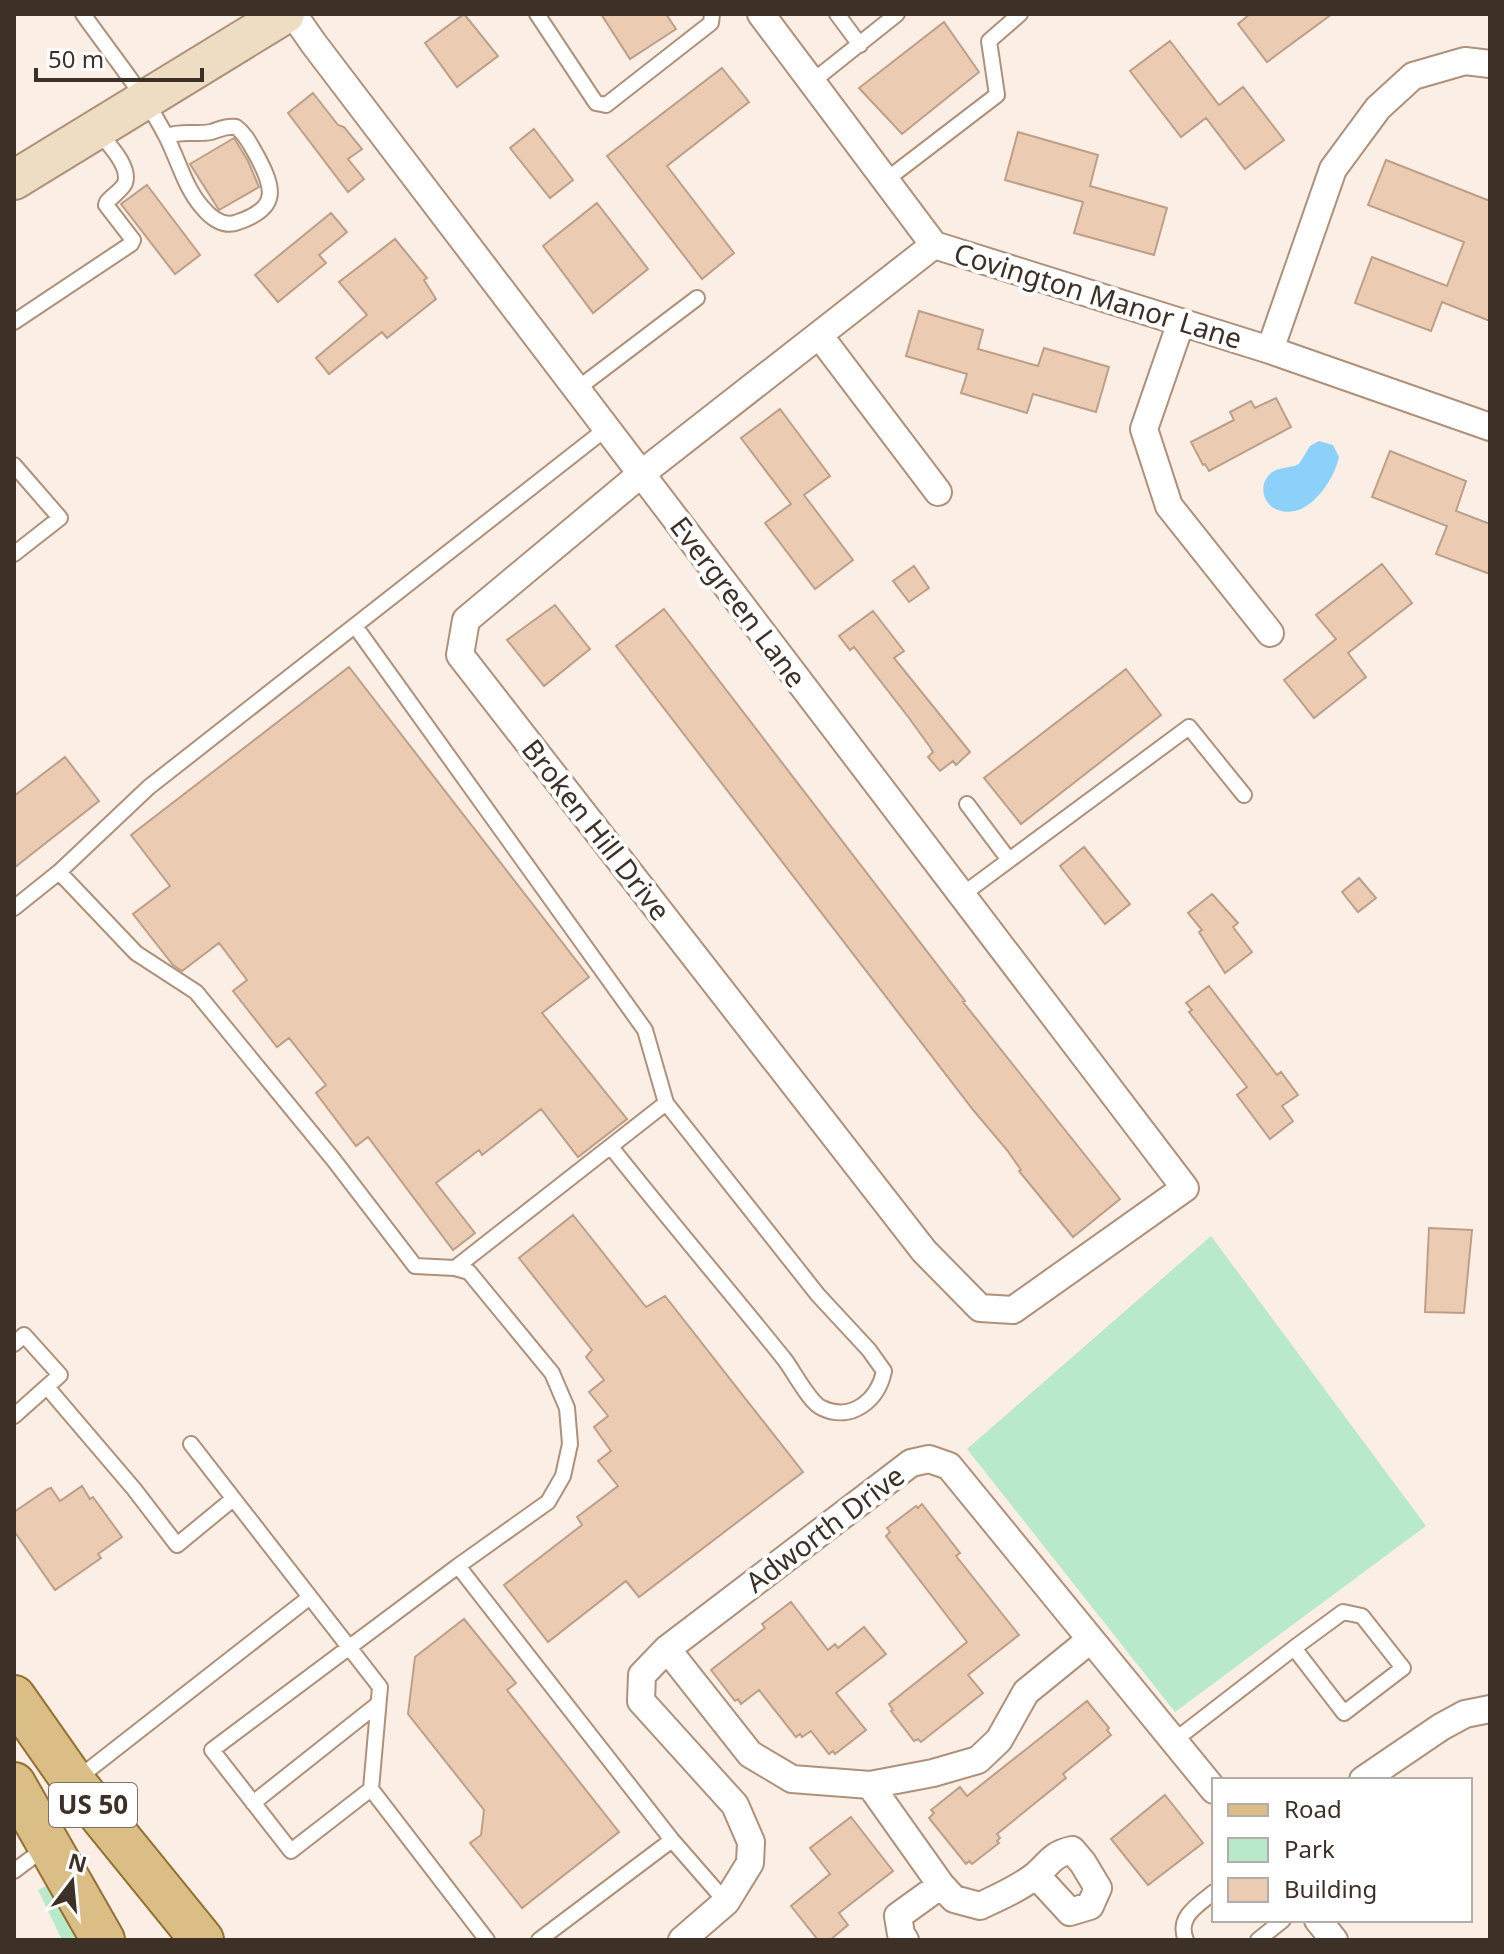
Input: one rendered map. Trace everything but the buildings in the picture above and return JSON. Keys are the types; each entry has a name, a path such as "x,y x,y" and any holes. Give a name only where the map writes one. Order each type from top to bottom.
{"main road":[{"path":"14,180 272,18"},
{"name":"US 50","path":"14,1697 73,1781 190,1925"},
{"path":"14,1784 103,1940"},
{"path":"190,1925 225,1940"}],"street":[{"name":"Covington Manor Lane","path":"761,14 934,245 1270,350 1490,427"},
{"name":"Evergreen Lane","path":"272,18 577,389 1185,1188"},
{"path":"1270,350 1333,169 1378,108 1413,76 1465,61 1490,64"},
{"name":"Broken Hill Drive","path":"934,245 641,474 466,620 460,655 924,1251 980,1308 1013,1310 1185,1188"},
{"path":"1181,322 1144,429 1169,506 1270,633"},
{"path":"819,335 938,492"},
{"name":"Adworth Drive","path":"690,1938 726,1902 750,1863 751,1842 735,1805 641,1701 642,1675 667,1649 911,1463 929,1459 949,1466 1212,1787"},
{"path":"667,1649 750,1754 792,1779 870,1785 933,1773 978,1760 999,1740 1026,1692 1090,1640"},
{"path":"1366,1778 1453,1720 1490,1709"},
{"path":"870,1785 954,1899 980,1906 1036,1875"},
{"path":"905,1940 898,1916 941,1885"},
{"path":"1320,1922 1334,1940"}],"lane":[{"path":"83,14 166,136 199,205 213,219 236,224 256,214 270,199 269,178 249,141 236,127 224,126 210,132 182,131 166,136"},
{"path":"537,14 596,103 606,105 711,23 712,14"},
{"path":"837,14 860,45"},
{"path":"813,81 897,14"},
{"path":"886,180 997,95 989,41 1020,14"},
{"path":"14,322 133,240 106,205 125,185 126,175 122,164 97,129"},
{"path":"577,389 697,298"},
{"path":"14,908 59,872 149,787 607,428"},
{"path":"14,465 60,518 14,554"},
{"path":"355,626 645,1030 666,1103 818,1295 869,1350 884,1371 881,1388 864,1405 843,1414 819,1407 772,1343 611,1147"},
{"path":"962,895 1189,727 1244,795"},
{"path":"967,804 1009,860"},
{"path":"59,872 136,953 196,992 333,1159 415,1266 455,1268 469,1272 552,1373 567,1408 570,1444 563,1476 548,1502 212,1750 291,1851 371,1789"},
{"path":"455,1268 666,1103"},
{"path":"14,1344 24,1335 60,1375 14,1416"},
{"path":"47,1387 177,1545 233,1499"},
{"path":"191,1444 380,1687 371,1789 487,1940"},
{"path":"458,1566 672,1840 726,1902"},
{"path":"73,1781 310,1597"},
{"path":"1175,1740 1294,1648 1343,1612 1362,1616 1403,1668 1344,1713 1294,1648"},
{"path":"253,1803 378,1704"},
{"path":"539,1940 672,1840"},
{"path":"14,1871 49,1845"},
{"path":"1186,1940 1183,1926 1188,1913 1212,1894"},
{"path":"1258,1940 1280,1922"}],"green space":[{"path":"1211,1236 1426,1526 1175,1712 967,1449"},
{"path":"48,1885 82,1940 62,1940 38,1890"}],"water":[{"path":"1319,441 1333,445 1339,457 1325,487 1318,497 1299,510 1289,512 1273,507 1264,494 1266,478 1277,470 1299,464 1310,446"}]}
